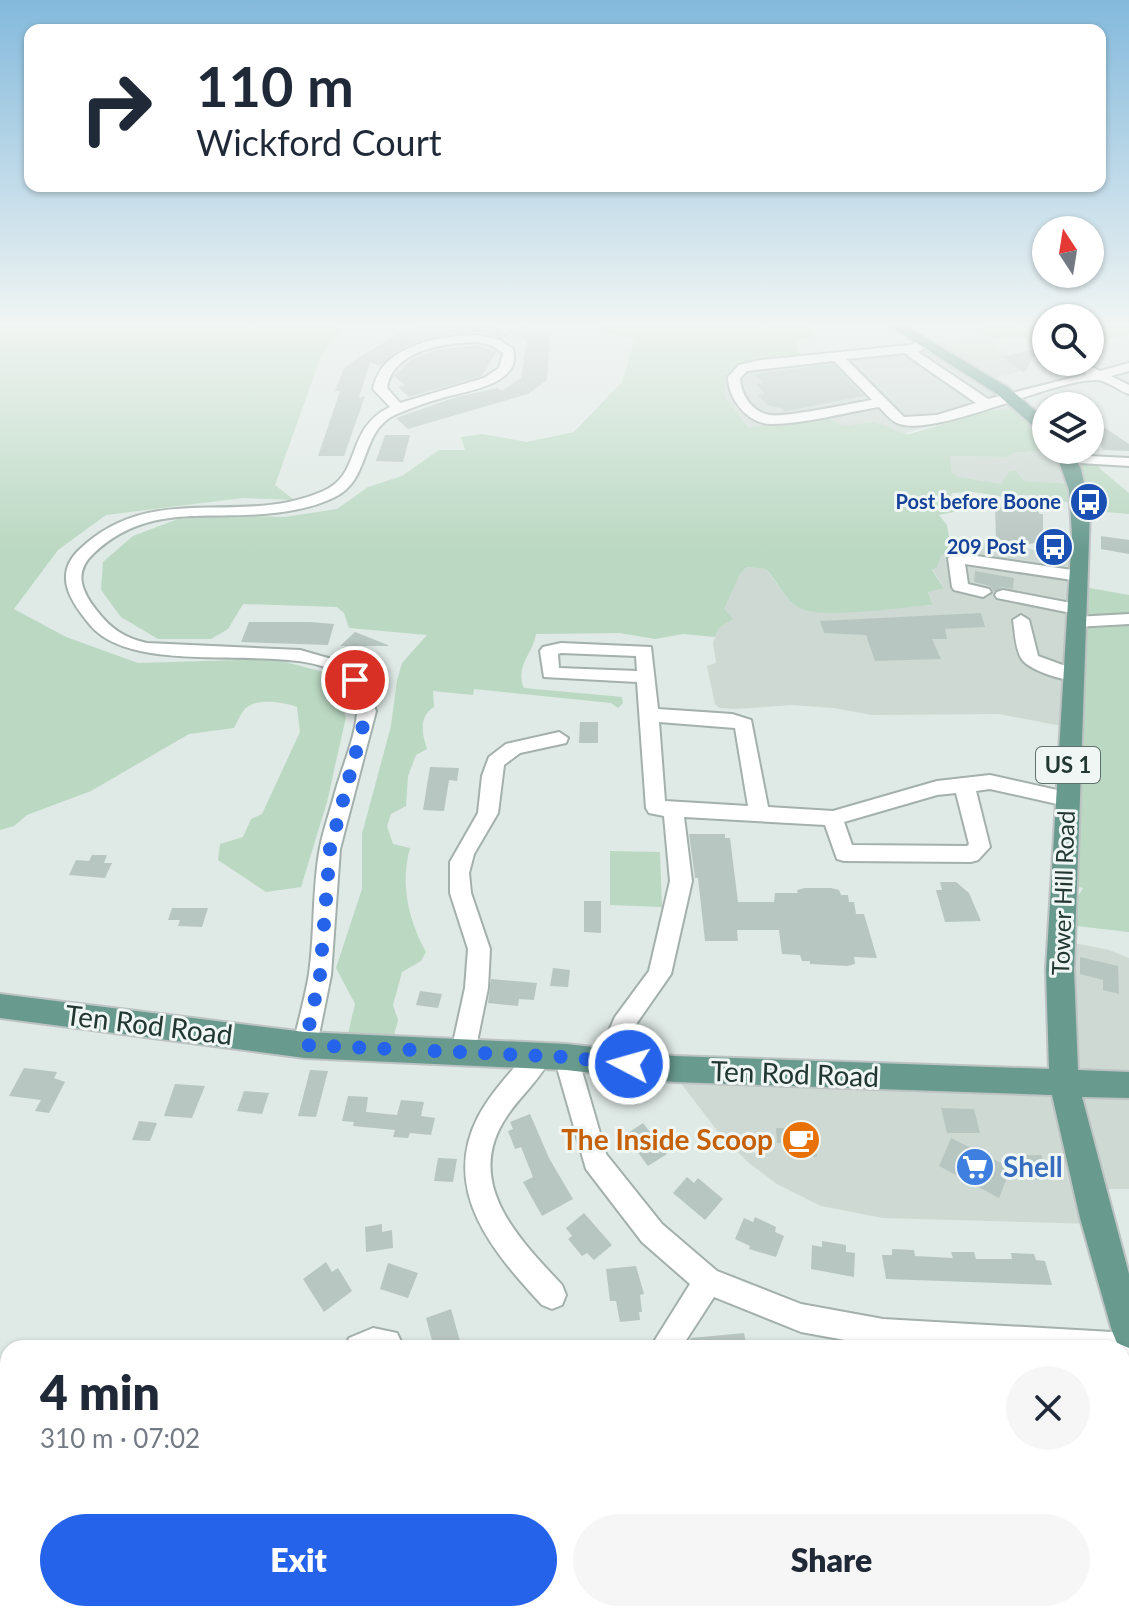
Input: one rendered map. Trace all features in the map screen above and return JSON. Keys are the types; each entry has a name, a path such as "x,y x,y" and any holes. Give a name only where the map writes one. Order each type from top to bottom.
{"main road":[{"path":"1012,399 1032,417"},
{"name":"Tower Hill Road","path":"1070,464 1078,484 1079,576 1060,970 1064,1084 1096,1218 1129,1331"},
{"name":"Ten Rod Road","path":"0,1006 305,1045 552,1057 674,1069 1129,1085"}],"street":[{"path":"389,399 399,409"},
{"path":"305,1045 320,975 330,849 367,711 355,680 343,668 300,656 147,648 123,643 106,634 77,598 71,581 75,563 88,547 106,533 137,519 184,510 277,508 328,495 345,485 357,470 367,432 374,422 399,409 432,399"},
{"path":"740,399 748,410 770,420 883,402"},
{"path":"880,399 900,420 908,423 950,416 1003,399"},
{"path":"978,399 985,403"},
{"path":"1104,459 1129,462"},
{"path":"983,592 965,589 958,584 956,558 1079,576"},
{"path":"1003,595 1075,615 1129,619"},
{"path":"1021,620 1028,655 1032,660 1073,675"},
{"path":"646,677 550,673 549,651 561,648 645,651 646,677 647,715 656,808 833,818 913,794 990,782 1066,799"},
{"path":"647,715 732,720 744,724 759,812"},
{"path":"463,1052 480,947 463,906 458,884 464,849 489,812 491,769 498,758 508,750 559,738"},
{"path":"833,818 844,853 971,854 980,847 964,784"},
{"path":"607,1062 623,1024 660,974 681,881 673,808"},
{"path":"552,1295 501,1235 485,1206 477,1169 480,1141 486,1127 552,1057 595,1160 652,1233 708,1281 801,1318 883,1333 1006,1340"},
{"path":"669,1340 708,1281"}],"shaded area":[{"path":"726,399 1011,399 1023,408 987,411 901,434 877,423 845,427 833,423 749,428"},
{"path":"1032,452 1032,464 1068,464 1077,484 1024,481 1019,477 1001,484 952,473 950,456 1007,457 1014,453"},
{"path":"952,537 1074,556 1067,727 999,714 872,715 834,708 791,705 737,709 719,708 715,704 707,666 716,663 713,643 719,628 732,619 723,610 740,574 747,567 766,569 787,598 805,610 838,612 933,605 928,591 944,587 932,569 941,555 950,551"},
{"path":"1069,942 1109,950 1129,958 1129,1189 1110,1189 1090,1198 1095,1224 883,1218 821,1206 777,1184 749,1163 722,1137 677,1078 1058,1096"}],"green space":[{"path":"0,399 306,399 275,485 294,500 243,498 106,515 58,550 14,609 66,637 138,663 273,659 324,672 346,717 327,802 301,887 266,892 218,860 220,844 243,837 251,819 262,814 300,732 297,707 285,704 255,703 243,712 234,728 189,734 91,791 27,815 14,826 0,830"},
{"path":"606,399 726,399 749,428 825,415 840,424 872,423 910,434 987,411 1023,408 1032,417 1032,452 1014,453 1007,457 950,456 952,473 1001,484 1010,471 1016,471 1024,481 1076,484 1070,464 1100,464 1099,468 1129,493 1129,514 1083,510 1077,504 1030,495 1005,497 974,492 952,493 949,501 959,511 939,515 947,525 949,537 952,537 948,554 941,555 937,567 932,570 944,588 928,592 933,605 849,612 805,610 788,598 766,569 747,567 740,574 724,609 733,619 719,628 715,637 683,634 655,639 620,633 536,634 521,673 524,688 622,697 623,703 618,708 611,703 474,689 473,695 433,691 434,707 423,721 427,749 416,755 408,776 406,806 391,814 387,826 393,844 410,848 406,888 410,914 426,952 421,961 402,972 393,1005 398,1020 393,1039 348,1034 355,1004 336,968 362,889 362,834 391,726 402,663 427,635 349,628 344,613 337,607 243,604 228,629 211,639 158,639 121,617 101,590 103,562 133,536 178,519 229,515 285,517 337,509 368,487 402,476 439,450 465,450 461,437 482,434 527,442 574,432"},
{"path":"1078,586 1129,595 1129,932 1076,926 1074,903 1083,888 1063,882"},
{"path":"610,851 660,852 662,907 610,905"}],"building":[{"path":"337,399 364,399 344,456 318,456"},
{"path":"451,399 512,399 408,429 396,418"},
{"path":"761,399 850,399 782,412 784,409 767,405"},
{"path":"1104,427 1129,444 1129,451 1104,450"},
{"path":"385,435 410,435 403,462 376,461"},
{"path":"995,506 1039,508 1039,514 1043,514 1043,542 1029,544 996,539"},
{"path":"1101,536 1129,540 1129,554 1101,549"},
{"path":"975,571 1014,578 1013,589 1002,587 994,592 990,586 974,582"},
{"path":"981,613 985,627 945,629 947,639 932,639 941,659 875,661 866,635 824,633 820,621"},
{"path":"249,622 334,624 328,645 241,642"},
{"path":"355,632 388,645 388,646 340,646"},
{"path":"580,722 598,722 598,743 579,743"},
{"path":"430,767 459,768 457,781 449,780 444,811 423,810"},
{"path":"689,834 725,834 725,838 730,838 738,902 774,902 775,893 798,893 797,890 805,888 831,888 839,890 841,895 848,895 849,902 854,902 856,914 864,914 877,958 854,957 855,964 847,966 810,964 810,961 802,961 800,955 782,954 779,930 737,930 738,941 705,941"},
{"path":"92,855 107,855 104,863 112,863 105,878 69,875 76,860 89,861"},
{"path":"940,882 956,882 969,893 981,921 945,922 936,890 942,890"},
{"path":"584,901 601,901 601,933 584,932"},
{"path":"172,908 208,908 202,927 178,926 180,920 168,920"},
{"path":"1080,957 1118,966 1119,994 1103,990 1103,980 1080,974"},
{"path":"553,968 570,970 568,987 550,986"},
{"path":"491,979 537,983 534,1000 519,999 518,1006 488,1003"},
{"path":"420,991 442,994 438,1008 416,1005"},
{"path":"24,1068 57,1072 54,1078 65,1082 49,1113 35,1111 41,1100 9,1096"},
{"path":"310,1070 328,1071 316,1117 298,1116"},
{"path":"175,1084 205,1086 192,1118 164,1116"},
{"path":"244,1091 269,1093 262,1114 237,1111"},
{"path":"348,1096 368,1097 366,1112 397,1115 401,1100 424,1102 421,1116 435,1118 431,1135 410,1133 408,1138 393,1137 395,1130 353,1126 354,1122 342,1121"},
{"path":"941,1108 974,1109 980,1133 947,1133"},
{"path":"530,1114 549,1158 573,1199 542,1216 523,1182 533,1177 521,1147 515,1149 508,1131 513,1129 510,1122"},
{"path":"139,1121 157,1123 150,1141 132,1140"},
{"path":"643,1123 649,1131 654,1128 667,1145 662,1148 667,1154 648,1166 625,1135"},
{"path":"776,1128 813,1129 817,1157 793,1155 792,1144 777,1143"},
{"name":"Shell","path":"951,1138 1011,1168 999,1198 939,1166"},
{"path":"1019,1155 1041,1155 1049,1179 1027,1180"},
{"path":"438,1158 457,1159 453,1182 434,1181"},
{"path":"687,1177 694,1183 698,1178 723,1199 705,1220 673,1193"},
{"path":"584,1213 612,1245 594,1260 587,1253 582,1256 568,1239 572,1236 566,1228"},
{"path":"755,1217 776,1227 775,1232 784,1236 776,1257 749,1249 750,1246 735,1239 744,1218 753,1222"},
{"path":"382,1224 382,1232 392,1230 393,1248 366,1252 365,1227"},
{"path":"822,1241 846,1245 846,1252 855,1253 854,1277 811,1269 812,1245 822,1247"},
{"path":"892,1249 914,1250 915,1256 953,1258 951,1252 974,1252 976,1259 1012,1259 1011,1253 1034,1254 1036,1260 1045,1261 1052,1285 886,1279 882,1255 892,1255"},
{"path":"326,1262 332,1272 338,1268 352,1291 324,1312 303,1279"},
{"path":"388,1263 418,1273 408,1298 380,1289"},
{"path":"636,1266 644,1294 640,1295 640,1320 620,1322 616,1301 610,1301 606,1269"},
{"path":"451,1309 460,1340 432,1340 426,1318"},
{"path":"744,1333 745,1340 690,1340"}],"place":[{"name":"Post before Boone","path":"1089,502"},
{"name":"209 Post","path":"1054,547"},
{"name":"The Inside Scoop","path":"801,1140"},
{"name":"Shell","path":"975,1167"}],"route":[{"path":"355,680 367,711 330,849 320,975 305,1045 566,1057 629,1064"}]}
